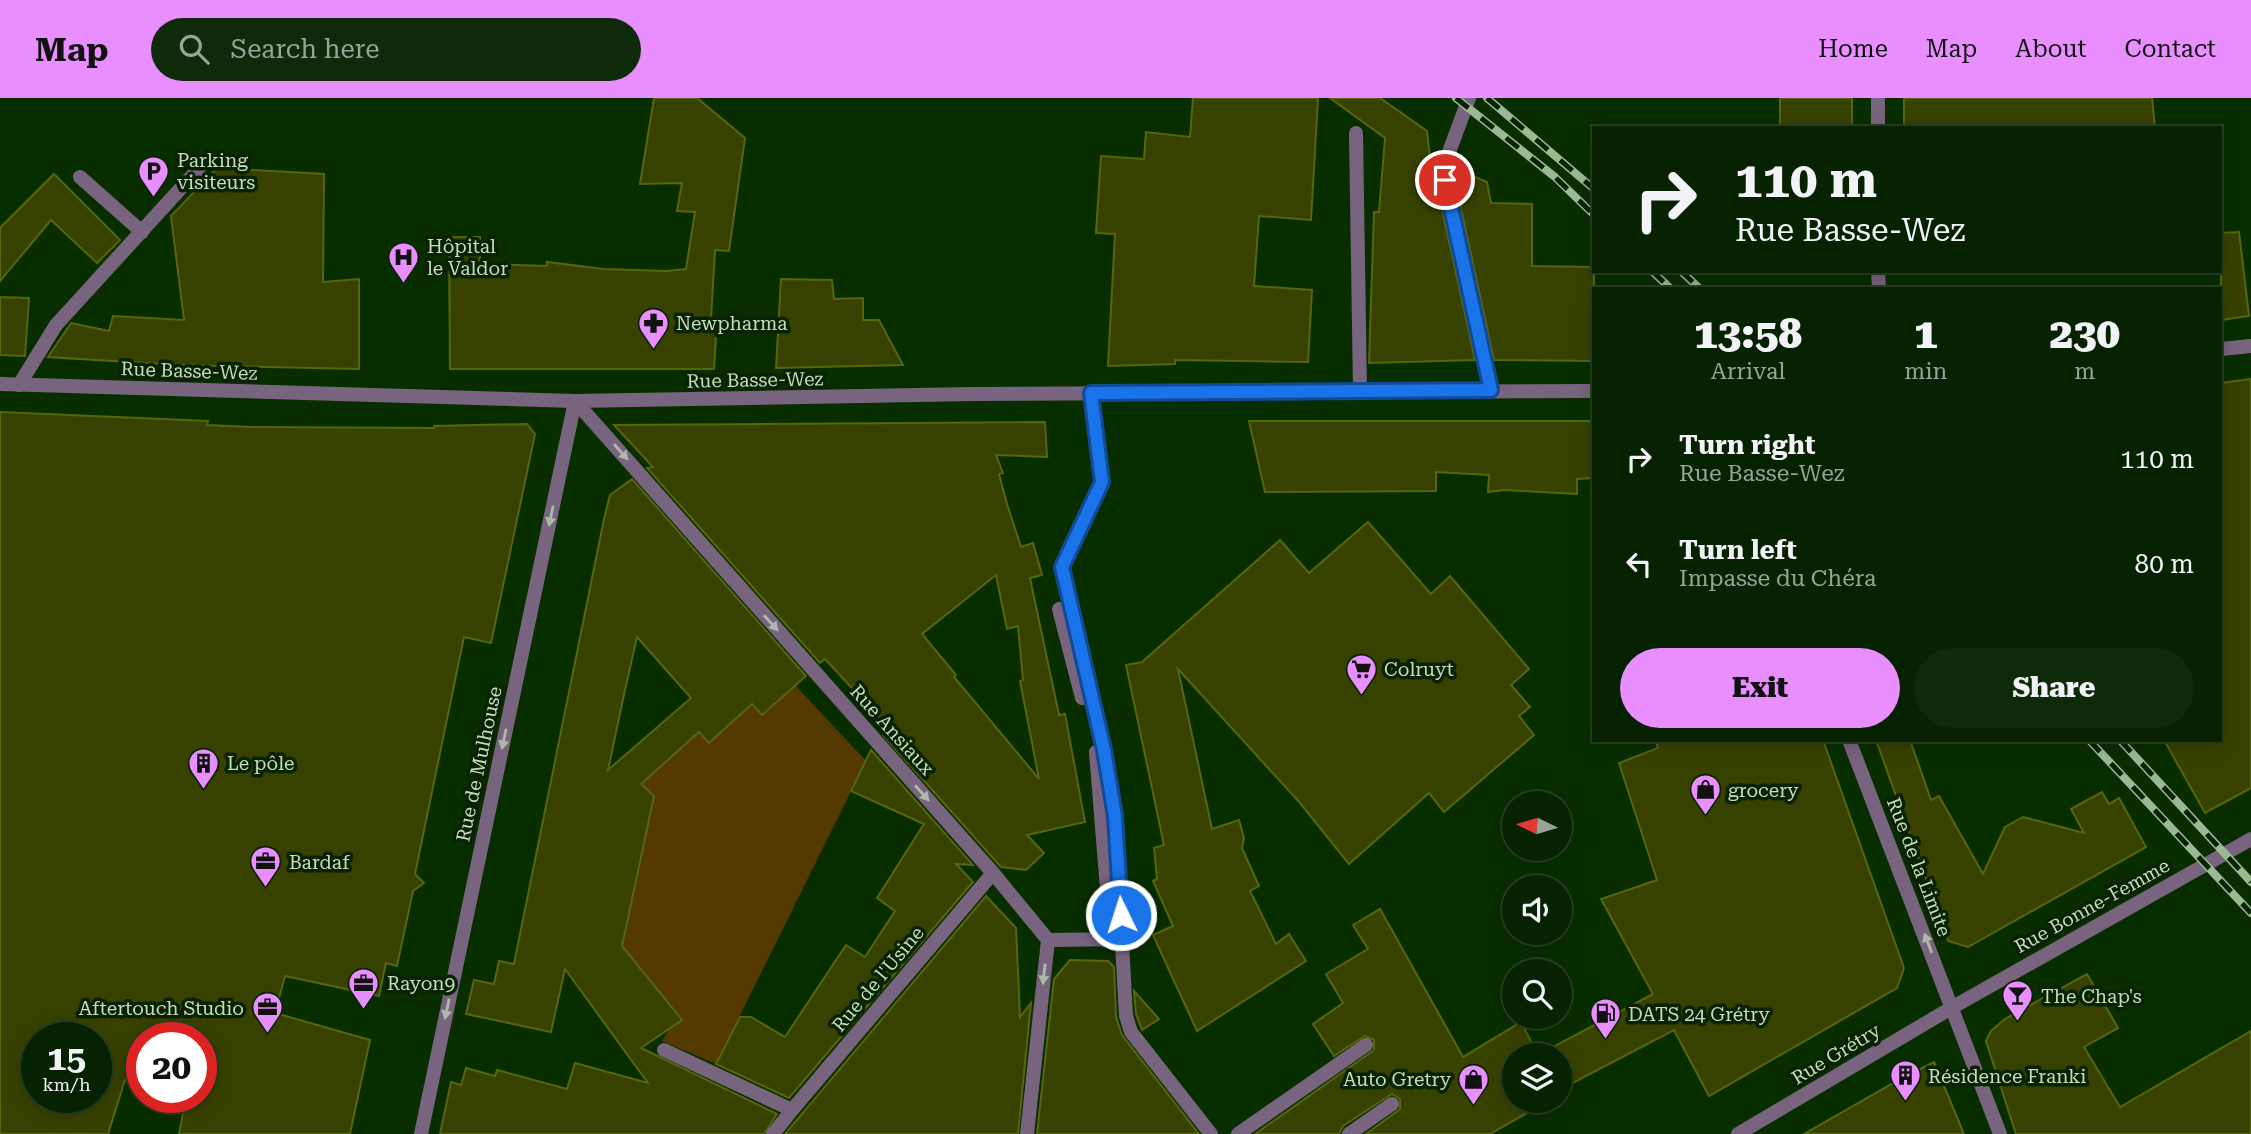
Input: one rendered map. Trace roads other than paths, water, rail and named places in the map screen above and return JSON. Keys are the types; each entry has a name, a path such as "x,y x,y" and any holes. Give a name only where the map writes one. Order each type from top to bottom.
{"street":[{"path":"1469,98 1449,152 1445,180 1491,390"},
{"path":"1878,98 1878,126"},
{"path":"1356,133 1360,391"},
{"path":"19,385 56,325 203,164"},
{"path":"80,177 142,232"},
{"path":"2222,349 2251,346"},
{"name":"Rue Basse-Wez","path":"0,384 575,401 1091,393 1592,390"},
{"path":"1091,393 1102,482 1062,567 1112,803 1117,939"},
{"name":"Rue Ansiaux","path":"575,401 993,873 1048,940"},
{"name":"Rue de Mulhouse","path":"421,1134 575,401"},
{"path":"1059,608 1095,748 1126,1016 1131,1032 1211,1134"},
{"name":"Rue de la Limite","path":"1850,742 2000,1134"},
{"name":"Rue Bonne-Femme","path":"1953,1007 2251,839"},
{"name":"Rue de l'Usine","path":"773,1134 993,873"},
{"path":"1027,1134 1048,940 1117,939"},
{"name":"Rue Grétry","path":"1738,1134 1953,1007"},
{"path":"1238,1134 1366,1045"},
{"path":"664,1051 792,1110"},
{"path":"1349,1134 1392,1104"}],"railway":[{"path":"1456,98 1555,177 1592,213"},
{"path":"1487,98 1592,187"},
{"path":"1654,273 1669,287"},
{"path":"1683,273 1698,287"},
{"path":"2091,742 2251,913"},
{"path":"2122,742 2251,882"}],"place":[{"name":"Parking visiteurs","path":"154,198"},
{"name":"Hôpital le Valdor","path":"404,284"},
{"name":"Newpharma","path":"653,350"},
{"name":"Colruyt","path":"1361,696"},
{"name":"Le pôle","path":"204,790"},
{"name":"grocery","path":"1705,817"},
{"name":"Bardaf","path":"266,889"},
{"name":"Rayon9","path":"364,1010"},
{"name":"The Chap's","path":"2018,1023"},
{"name":"Aftertouch Studio","path":"267,1035"},
{"name":"DATS 24 Grétry","path":"1605,1041"},
{"name":"Résidence Franki","path":"1905,1103"},
{"name":"Auto Gretry","path":"1474,1106"}]}
